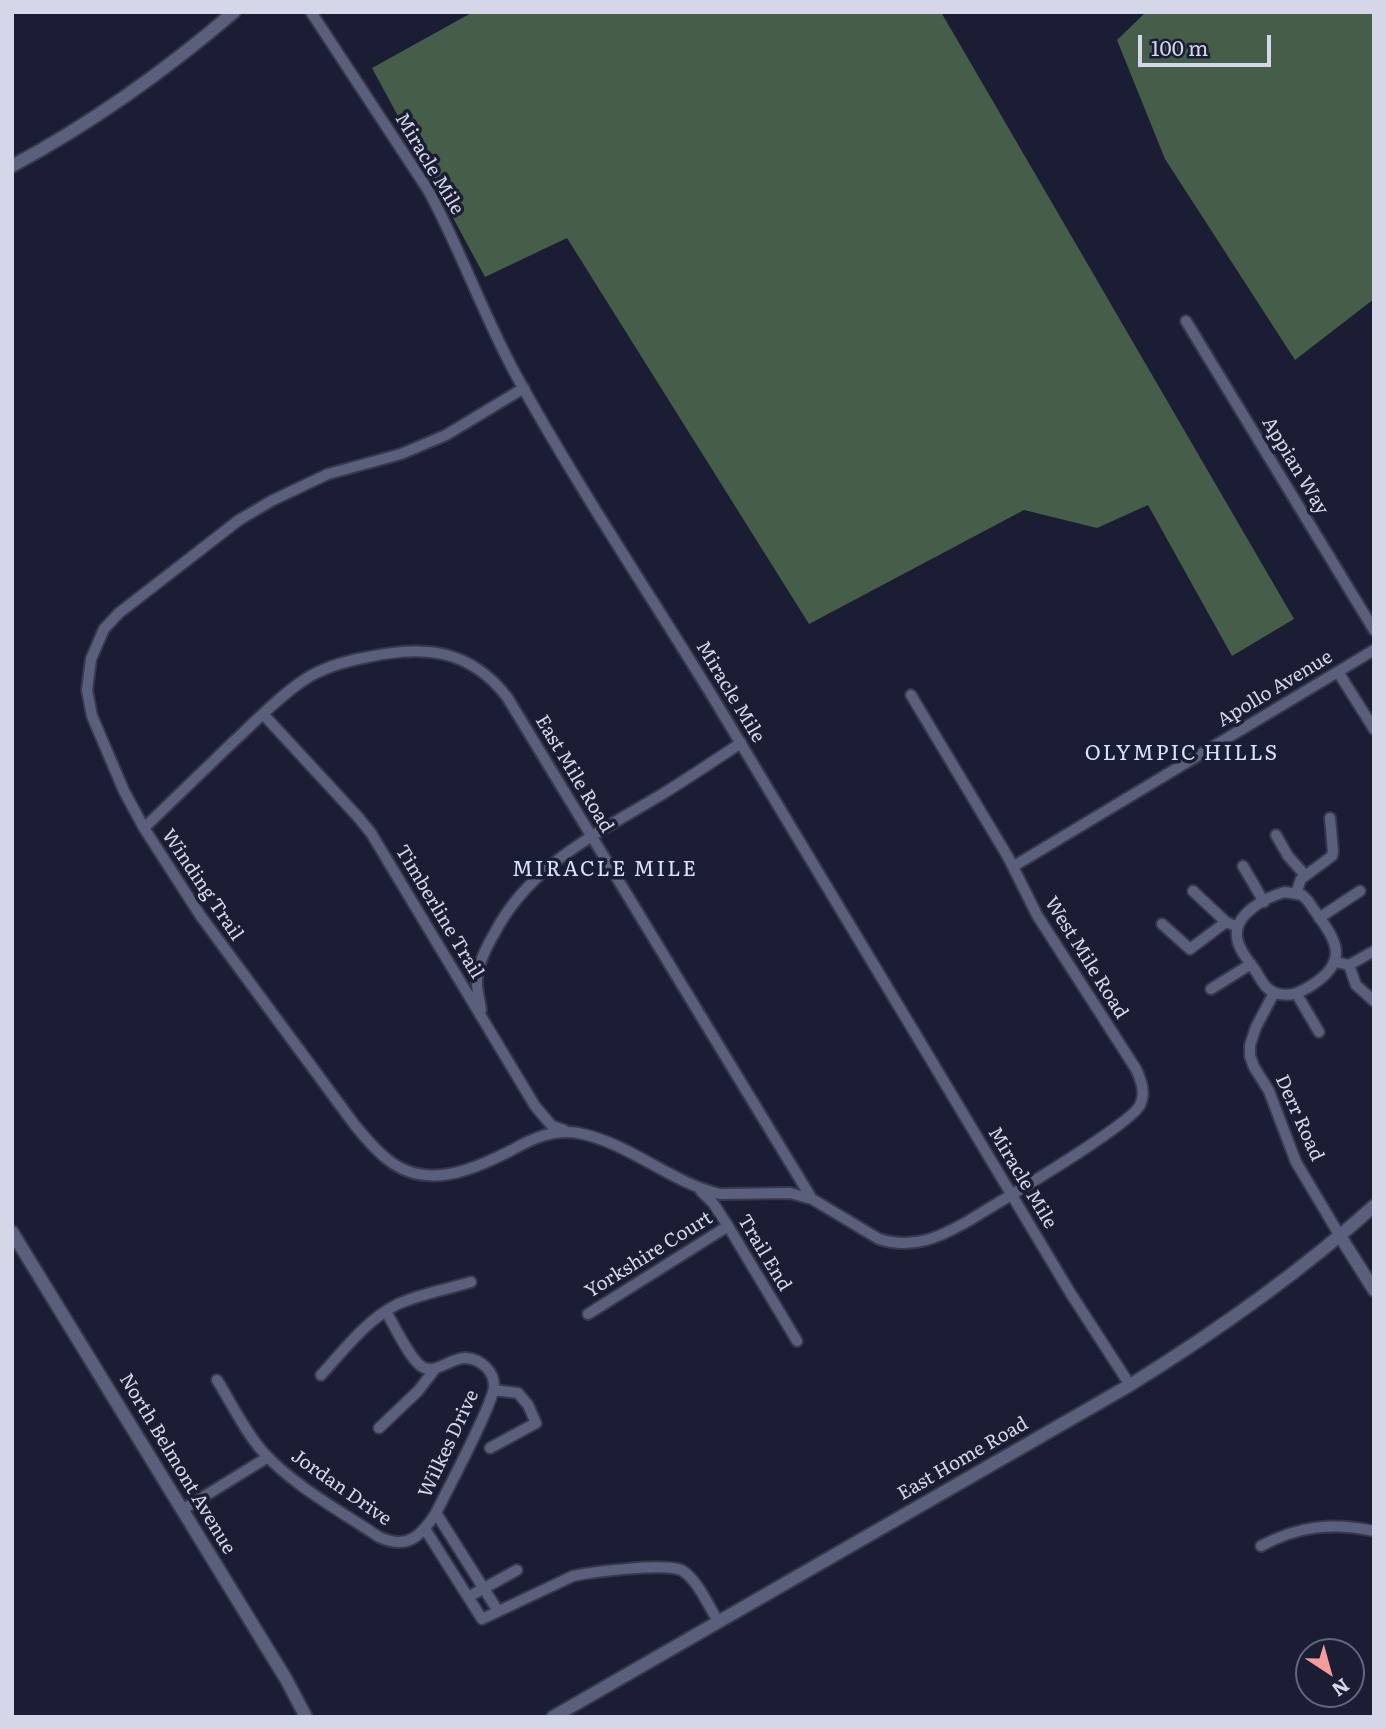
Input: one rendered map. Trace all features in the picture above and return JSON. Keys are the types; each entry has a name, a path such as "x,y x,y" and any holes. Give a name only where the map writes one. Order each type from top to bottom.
{"street":[{"path":"12,166 136,89 233,12"},
{"name":"Miracle Mile","path":"310,12 428,190 445,220 491,328 524,388 610,533 741,743 1071,1294 1130,1385"},
{"name":"Appian Way","path":"1186,321 1374,630"},
{"name":"Winding Trail","path":"524,388 475,419 420,447 328,474 273,500 218,534 109,622 91,659 87,681 88,703 103,745 144,828 200,915 354,1124 386,1158 407,1170 447,1175 472,1169 545,1134 572,1133 623,1147 696,1187 720,1194 790,1193 812,1199"},
{"name":"Apollo Avenue","path":"1014,866 1374,650"},
{"name":"East Mile Road","path":"144,828 263,714 289,691 317,672 382,654 435,652 462,660 487,674 507,697 812,1199 873,1236 892,1243 906,1244 948,1233 1011,1194"},
{"path":"1338,672 1374,729"},
{"name":"West Mile Road","path":"911,695 1014,866 1037,915 1136,1069 1143,1093 1140,1107 1129,1118 1011,1194"},
{"name":"Timberline Trail","path":"263,714 371,834 544,1119 552,1126 572,1133"},
{"path":"482,1016 477,979 488,945 500,921 521,893 573,847 666,792 741,743"},
{"path":"1296,893 1301,879 1334,852 1330,818"},
{"path":"1276,835 1287,856 1305,875"},
{"path":"1243,866 1264,902"},
{"path":"1193,891 1226,922 1238,928"},
{"path":"1319,918 1360,891"},
{"path":"1296,893 1308,901 1335,942 1336,961 1324,977 1296,993 1274,993 1265,987 1239,946 1238,928 1248,912 1275,894 1296,893"},
{"path":"1162,924 1190,949 1226,922"},
{"path":"1336,961 1349,965 1374,951"},
{"path":"1211,989 1251,964"},
{"path":"1349,965 1356,985 1374,1001"},
{"name":"Derr Road","path":"1274,993 1256,1027 1250,1045 1250,1056 1269,1091 1296,1162 1374,1290"},
{"path":"1296,993 1319,1032"},
{"name":"Trail End","path":"696,1187 713,1203 797,1341"},
{"name":"East Home Road","path":"553,1717 1130,1385 1240,1314 1286,1280 1374,1206"},
{"name":"Yorkshire Court","path":"588,1314 728,1226"},
{"name":"North Belmont Avenue","path":"12,1232 286,1679 306,1717"},
{"path":"321,1375 373,1320 399,1304 471,1282"},
{"path":"386,1312 419,1365 435,1369 459,1359 474,1360 488,1369 494,1390 518,1393 528,1405 536,1423 490,1448"},
{"path":"379,1428 418,1391 435,1369"},
{"name":"Jordan Drive","path":"217,1380 252,1438 288,1475 388,1541 415,1538 425,1529"},
{"name":"Wilkes Drive","path":"436,1513 494,1390"},
{"path":"183,1510 268,1457"},
{"path":"498,1611 436,1513 425,1529 482,1619 573,1576 589,1572 671,1568 690,1578 718,1621"},
{"path":"1261,1546 1282,1534 1321,1525 1374,1531"},
{"path":"468,1597 517,1570"}],"green space":[{"path":"473,12 941,12 1294,619 1232,656 1148,505 1097,528 1024,510 809,624 567,238 485,277 372,68"},
{"path":"1146,12 1374,12 1374,299 1295,360 1165,159 1117,40"}],"district":[{"name":"OLYMPIC HILLS","path":"1182,754"},
{"name":"MIRACLE MILE","path":"605,870"}]}
